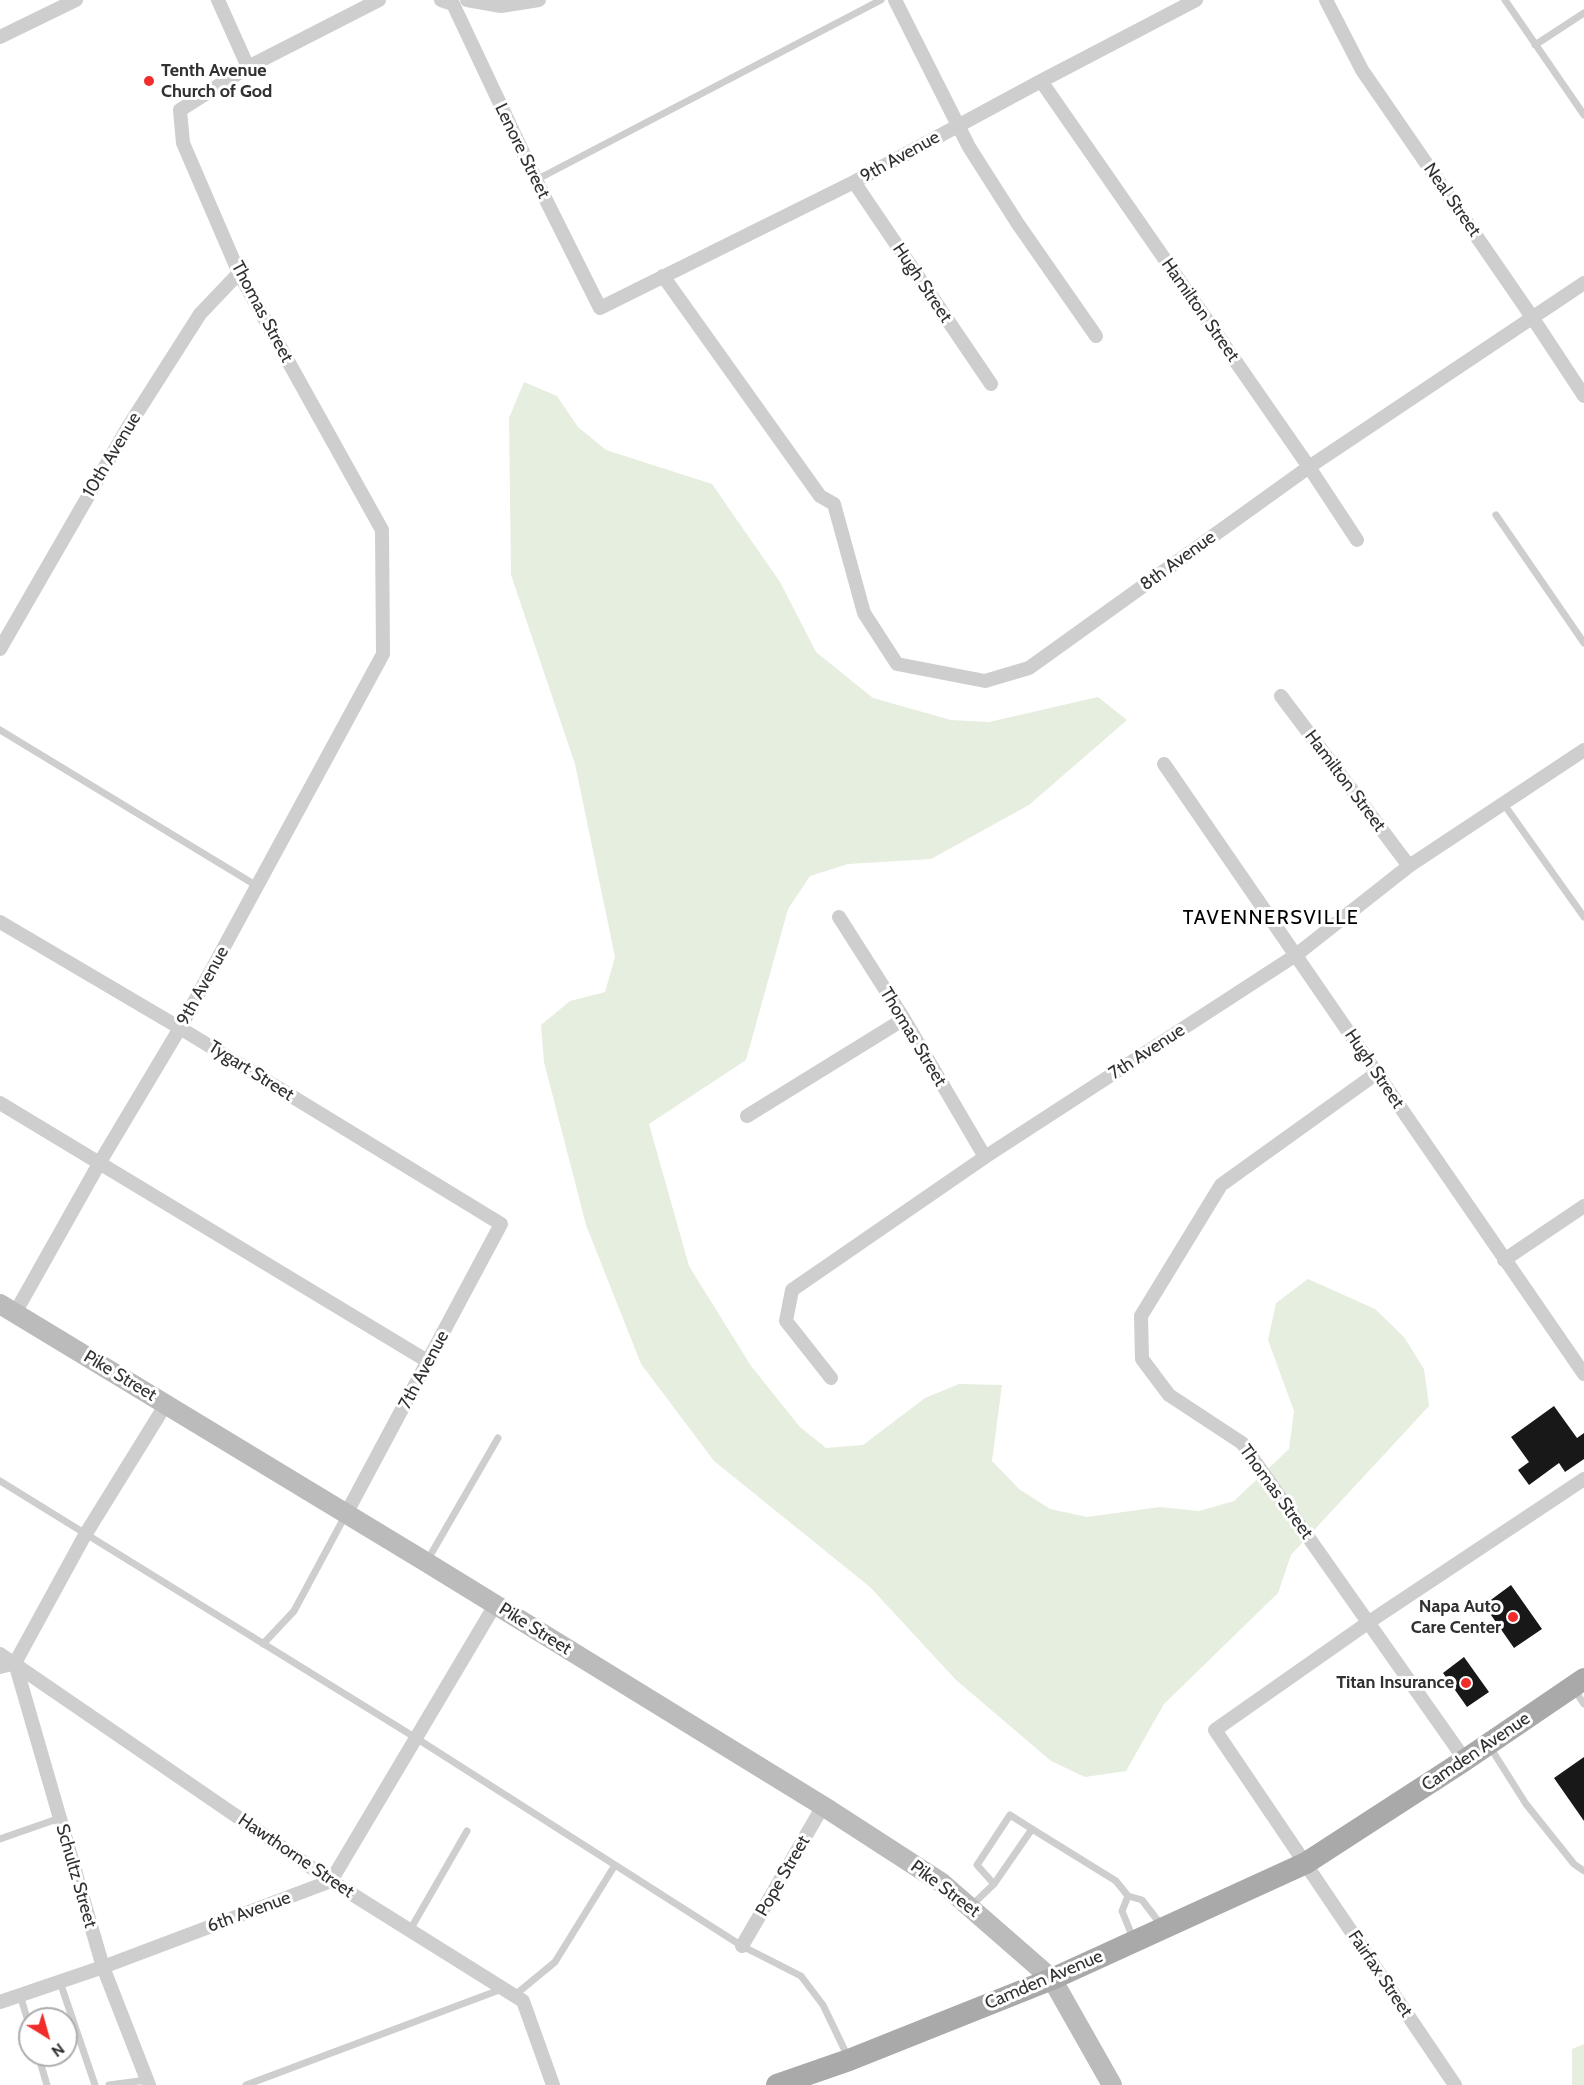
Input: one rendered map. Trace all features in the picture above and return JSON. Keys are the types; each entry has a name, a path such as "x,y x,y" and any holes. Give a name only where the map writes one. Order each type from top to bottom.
{"main road":[{"name":"Pike Street","path":"7,1309 426,1562 823,1806 942,1882 1052,1979 1112,2085"},
{"name":"Camden Avenue","path":"777,2085 849,2060 1052,1979 1306,1863 1488,1744 1580,1690"}],"street":[{"path":"0,37 76,0"},
{"path":"218,0 248,67 379,0"},
{"path":"467,0 501,6 539,0"},
{"path":"895,0 969,147 1018,224 1096,336"},
{"name":"9th Avenue","path":"600,308 854,182 1196,0"},
{"name":"Neal Street","path":"1326,0 1362,70 1584,396"},
{"name":"Lenore Street","path":"452,1 536,180 600,308"},
{"name":"Thomas Street","path":"248,67 180,110 183,143 240,273 382,530 383,654"},
{"name":"Hamilton Street","path":"1041,81 1309,467 1357,540"},
{"name":"Hugh Street","path":"854,182 990,384"},
{"name":"10th Avenue","path":"0,649 128,428 200,314 240,273"},
{"name":"8th Avenue","path":"663,276 820,496 834,504 864,613 897,664 986,681 1029,668 1309,467 1584,283"},
{"name":"9th Avenue","path":"7,1309 100,1162 180,1028 383,654"},
{"name":"Hamilton Street","path":"1281,696 1409,866"},
{"name":"7th Avenue","path":"831,1378 786,1322 792,1290 985,1157 1296,954 1409,866 1584,750"},
{"name":"Hugh Street","path":"1164,764 1584,1374"},
{"name":"Thomas Street","path":"839,917 904,1020 985,1157"},
{"name":"Tygart Street","path":"0,922 180,1028 501,1224"},
{"path":"747,1116 904,1020"},
{"name":"Thomas Street","path":"1377,1073 1221,1185 1141,1316 1142,1359 1169,1395 1242,1443 1465,1760"},
{"path":"0,1103 429,1362"},
{"path":"1504,1260 1584,1206"},
{"name":"7th Avenue","path":"346,1514 501,1224"},
{"path":"0,1667 15,1663 85,1535 166,1404"},
{"path":"1306,1863 1215,1730 1370,1622 1584,1479"},
{"path":"331,1881 495,1605"},
{"name":"Hawthorne Street","path":"0,1654 331,1881 523,2001 554,2085"},
{"name":"Schultz Street","path":"15,1663 103,1967 148,2083"},
{"name":"Pope Street","path":"742,1947 823,1806"},
{"name":"Fairfax Street","path":"1306,1863 1455,2085"},
{"name":"6th Avenue","path":"0,2002 103,1967 331,1881"}],"lane":[{"path":"536,180 881,0"},
{"path":"1505,0 1584,115"},
{"path":"1535,45 1584,13"},
{"path":"1496,514 1584,643"},
{"path":"0,730 257,886"},
{"path":"1503,803 1584,917"},
{"path":"426,1562 498,1438"},
{"path":"0,1481 416,1738 742,1947 801,1976 823,2005 849,2060"},
{"path":"263,1644 294,1611 346,1514"},
{"path":"1488,1744 1526,1804 1574,1863 1584,1871"},
{"path":"994,1884 977,1866 1010,1815 1116,1881 1128,1896 1142,1900 1164,1928"},
{"path":"0,1839 60,1818"},
{"path":"971,1906 994,1884 1032,1829"},
{"path":"410,1930 467,1831"},
{"path":"246,2085 509,1992 555,1962 615,1865"},
{"path":"1128,1896 1122,1911 1134,1941"},
{"path":"60,1982 95,2085"},
{"path":"20,1995 24,2007"},
{"path":"42,2067 47,2085"},
{"path":"109,2085 148,2083"}],"green space":[{"path":"524,382 557,396 578,427 606,450 712,484 780,582 816,652 873,698 951,720 989,722 1098,697 1127,720 1029,805 931,859 848,864 810,876 788,909 746,1060 649,1124 689,1266 751,1366 800,1427 826,1448 863,1445 925,1398 959,1384 1002,1385 992,1461 1019,1489 1050,1509 1087,1517 1160,1507 1199,1511 1234,1501 1289,1449 1294,1411 1268,1340 1276,1303 1308,1279 1375,1309 1404,1337 1424,1369 1429,1406 1291,1555 1278,1593 1164,1704 1126,1771 1085,1777 1051,1761 956,1680 870,1587 714,1461 641,1364 586,1225 544,1062 541,1025 570,1001 605,992 615,957 575,764 511,575 509,418"},
{"path":"1584,2044 1584,2085 1572,2085 1572,2049"}],"building":[{"path":"1554,1406 1577,1438 1584,1433 1584,1459 1565,1472 1559,1463 1529,1485 1518,1470 1529,1462 1511,1437"},
{"name":"Napa Auto Care Center","path":"1511,1585 1542,1629 1514,1648 1484,1605"},
{"name":"Titan Insurance","path":"1464,1657 1489,1692 1467,1707 1443,1673"},
{"path":"1584,1757 1584,1821 1554,1778"}],"place":[{"name":"Tenth Avenue Church of God","path":"149,81"},
{"name":"Napa Auto Care Center","path":"1513,1617"},
{"name":"Titan Insurance","path":"1466,1683"}],"district":[{"name":"TAVENNERSVILLE","path":"1271,918"}]}
